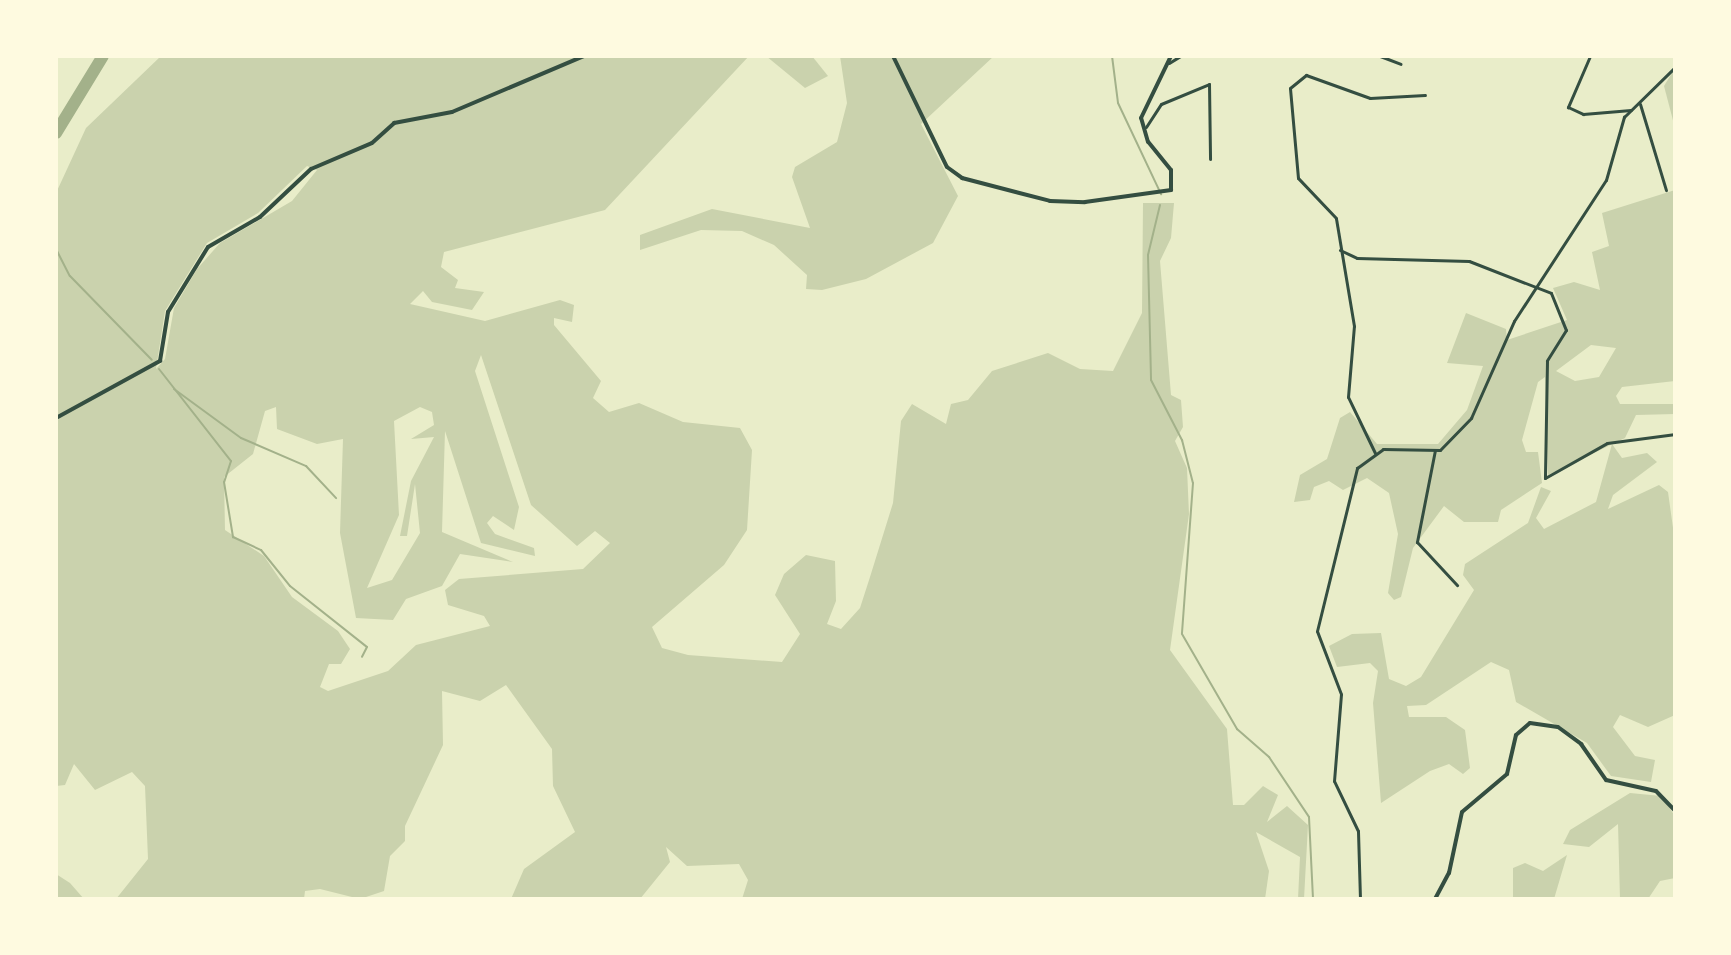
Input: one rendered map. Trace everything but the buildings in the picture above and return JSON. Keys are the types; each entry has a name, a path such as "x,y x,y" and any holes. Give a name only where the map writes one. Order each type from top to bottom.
{"street":[{"path":"56,418 160,361 168,312 208,247 260,217 311,169 372,143 394,123 452,112 584,56"},
{"path":"893,56 938,153 962,178 1050,201 1163,195 1171,171 1142,130 1144,102 1171,56"},
{"path":"1167,63 1180,56"},
{"path":"1380,56 1401,64"},
{"path":"1590,56 1567,105 1583,114 1631,110 1675,67"},
{"path":"1375,453 1349,404 1354,326 1334,211 1298,178 1292,81 1316,76 1370,98 1425,95"},
{"path":"1142,130 1161,104 1209,84 1210,159"},
{"path":"1640,104 1666,190"},
{"path":"1457,585 1417,542 1435,450 1471,418 1509,330 1541,286 1606,180 1631,110"},
{"path":"1340,250 1361,259 1391,254 1469,261 1541,286 1558,302 1566,326 1548,358 1543,477 1563,473 1607,443 1675,434"},
{"path":"1360,899 1358,831 1334,781 1341,694 1317,631 1357,468 1375,453 1435,450"},
{"path":"1435,899 1449,873 1462,812 1507,774 1516,735 1530,723 1558,727 1581,744 1606,780 1656,791 1675,811"}],"green space":[{"path":"161,56 749,56 605,210 444,252 441,267 458,280 455,288 484,292 472,310 432,302 423,291 410,304 485,321 560,300 574,305 572,322 554,318 554,325 601,381 593,398 609,412 639,403 683,422 740,428 752,450 747,530 724,565 652,627 662,648 688,655 782,662 800,634 775,595 784,574 806,555 835,561 836,601 827,624 841,629 860,608 893,503 901,421 912,404 946,424 951,404 968,400 992,371 1048,353 1080,369 1113,371 1142,313 1143,203 1174,203 1171,238 1160,261 1171,395 1181,400 1183,427 1175,441 1187,468 1189,514 1170,650 1227,729 1233,805 1244,805 1263,786 1278,795 1267,822 1287,806 1308,825 1304,899 1298,899 1300,857 1256,832 1269,871 1265,899 742,899 748,880 739,864 687,866 666,847 670,862 640,899 511,899 524,869 575,832 553,786 552,749 506,685 480,701 442,691 443,745 405,826 405,841 390,856 384,891 360,899 320,889 305,891 304,899 116,899 148,859 145,786 132,772 95,790 74,764 65,785 56,786 56,193 86,128","holes":["307,166 317,170 292,201 220,243 197,269 174,308 165,359 156,369 165,311 207,243 258,213","481,355 531,505 577,546 595,531 610,543 583,569 459,579 445,590 448,605 484,616 490,626 416,645 388,671 328,691 320,687 329,664 341,664 350,649 338,631 292,597 264,556 225,530 224,477 253,454 265,411 276,407 277,429 317,444 343,439 340,533 356,618 393,620 406,599 442,586 460,554 513,562 442,532 445,431 481,543 535,556 534,548 495,534 487,523 493,516 514,530 519,507 475,371","420,407 432,412 434,425 411,439 434,437 411,481 400,536 407,536 415,484 420,533 392,580 367,588 399,515 394,421"]},
{"path":"766,56 812,56 828,76 805,88"},
{"path":"840,56 994,56 921,124 958,196 933,243 866,279 822,290 806,289 807,275 774,245 742,231 701,230 640,250 640,235 712,209 810,228 792,177 795,167 837,142 847,103"},
{"path":"1675,68 1675,128 1664,86"},
{"path":"1675,190 1675,381 1622,387 1616,396 1620,404 1675,404 1675,414 1636,415 1625,438 1548,475 1545,377 1538,382 1522,440 1526,452 1538,452 1542,483 1501,510 1498,522 1464,522 1444,506 1413,548 1401,597 1394,600 1388,593 1398,534 1389,493 1367,478 1343,490 1329,481 1314,487 1310,500 1294,502 1300,475 1327,459 1340,418 1350,412 1377,444 1438,444 1467,410 1483,366 1447,363 1466,313 1506,329 1507,340 1567,320 1553,288 1574,282 1600,290 1592,252 1609,246 1602,213","holes":["1591,345 1616,348 1599,377 1575,381 1556,371"]},
{"path":"1612,444 1622,458 1647,453 1657,462 1613,495 1608,509 1659,485 1668,492 1675,542 1675,715 1648,727 1620,715 1613,727 1635,756 1655,760 1651,782 1611,776 1587,743 1516,702 1509,670 1491,662 1426,705 1407,706 1409,717 1446,717 1465,730 1470,768 1463,774 1449,764 1430,771 1381,803 1373,703 1378,671 1370,663 1337,667 1329,646 1352,634 1381,633 1389,679 1406,686 1421,677 1474,590 1463,575 1465,564 1528,523 1541,487 1551,491 1536,518 1544,529 1596,502"},
{"path":"1630,793 1661,796 1675,816 1675,878 1660,881 1648,899 1620,899 1618,824 1589,847 1563,844 1570,830"},
{"path":"1567,855 1554,899 1513,899 1513,868 1525,863 1543,871"},
{"path":"56,874 70,883 84,899 56,899"}],"waterway":[{"path":"56,133 103,56"},
{"path":"1112,56 1118,103 1161,194"},
{"path":"1160,205 1148,255 1151,380 1182,440 1193,483 1182,634 1237,729 1269,757 1309,817 1313,899"},
{"path":"56,249 70,276 152,360"},
{"path":"159,369 231,461 224,482 233,537 261,550 290,586 367,647 362,657"},
{"path":"174,389 241,438 306,466 336,498"}]}
